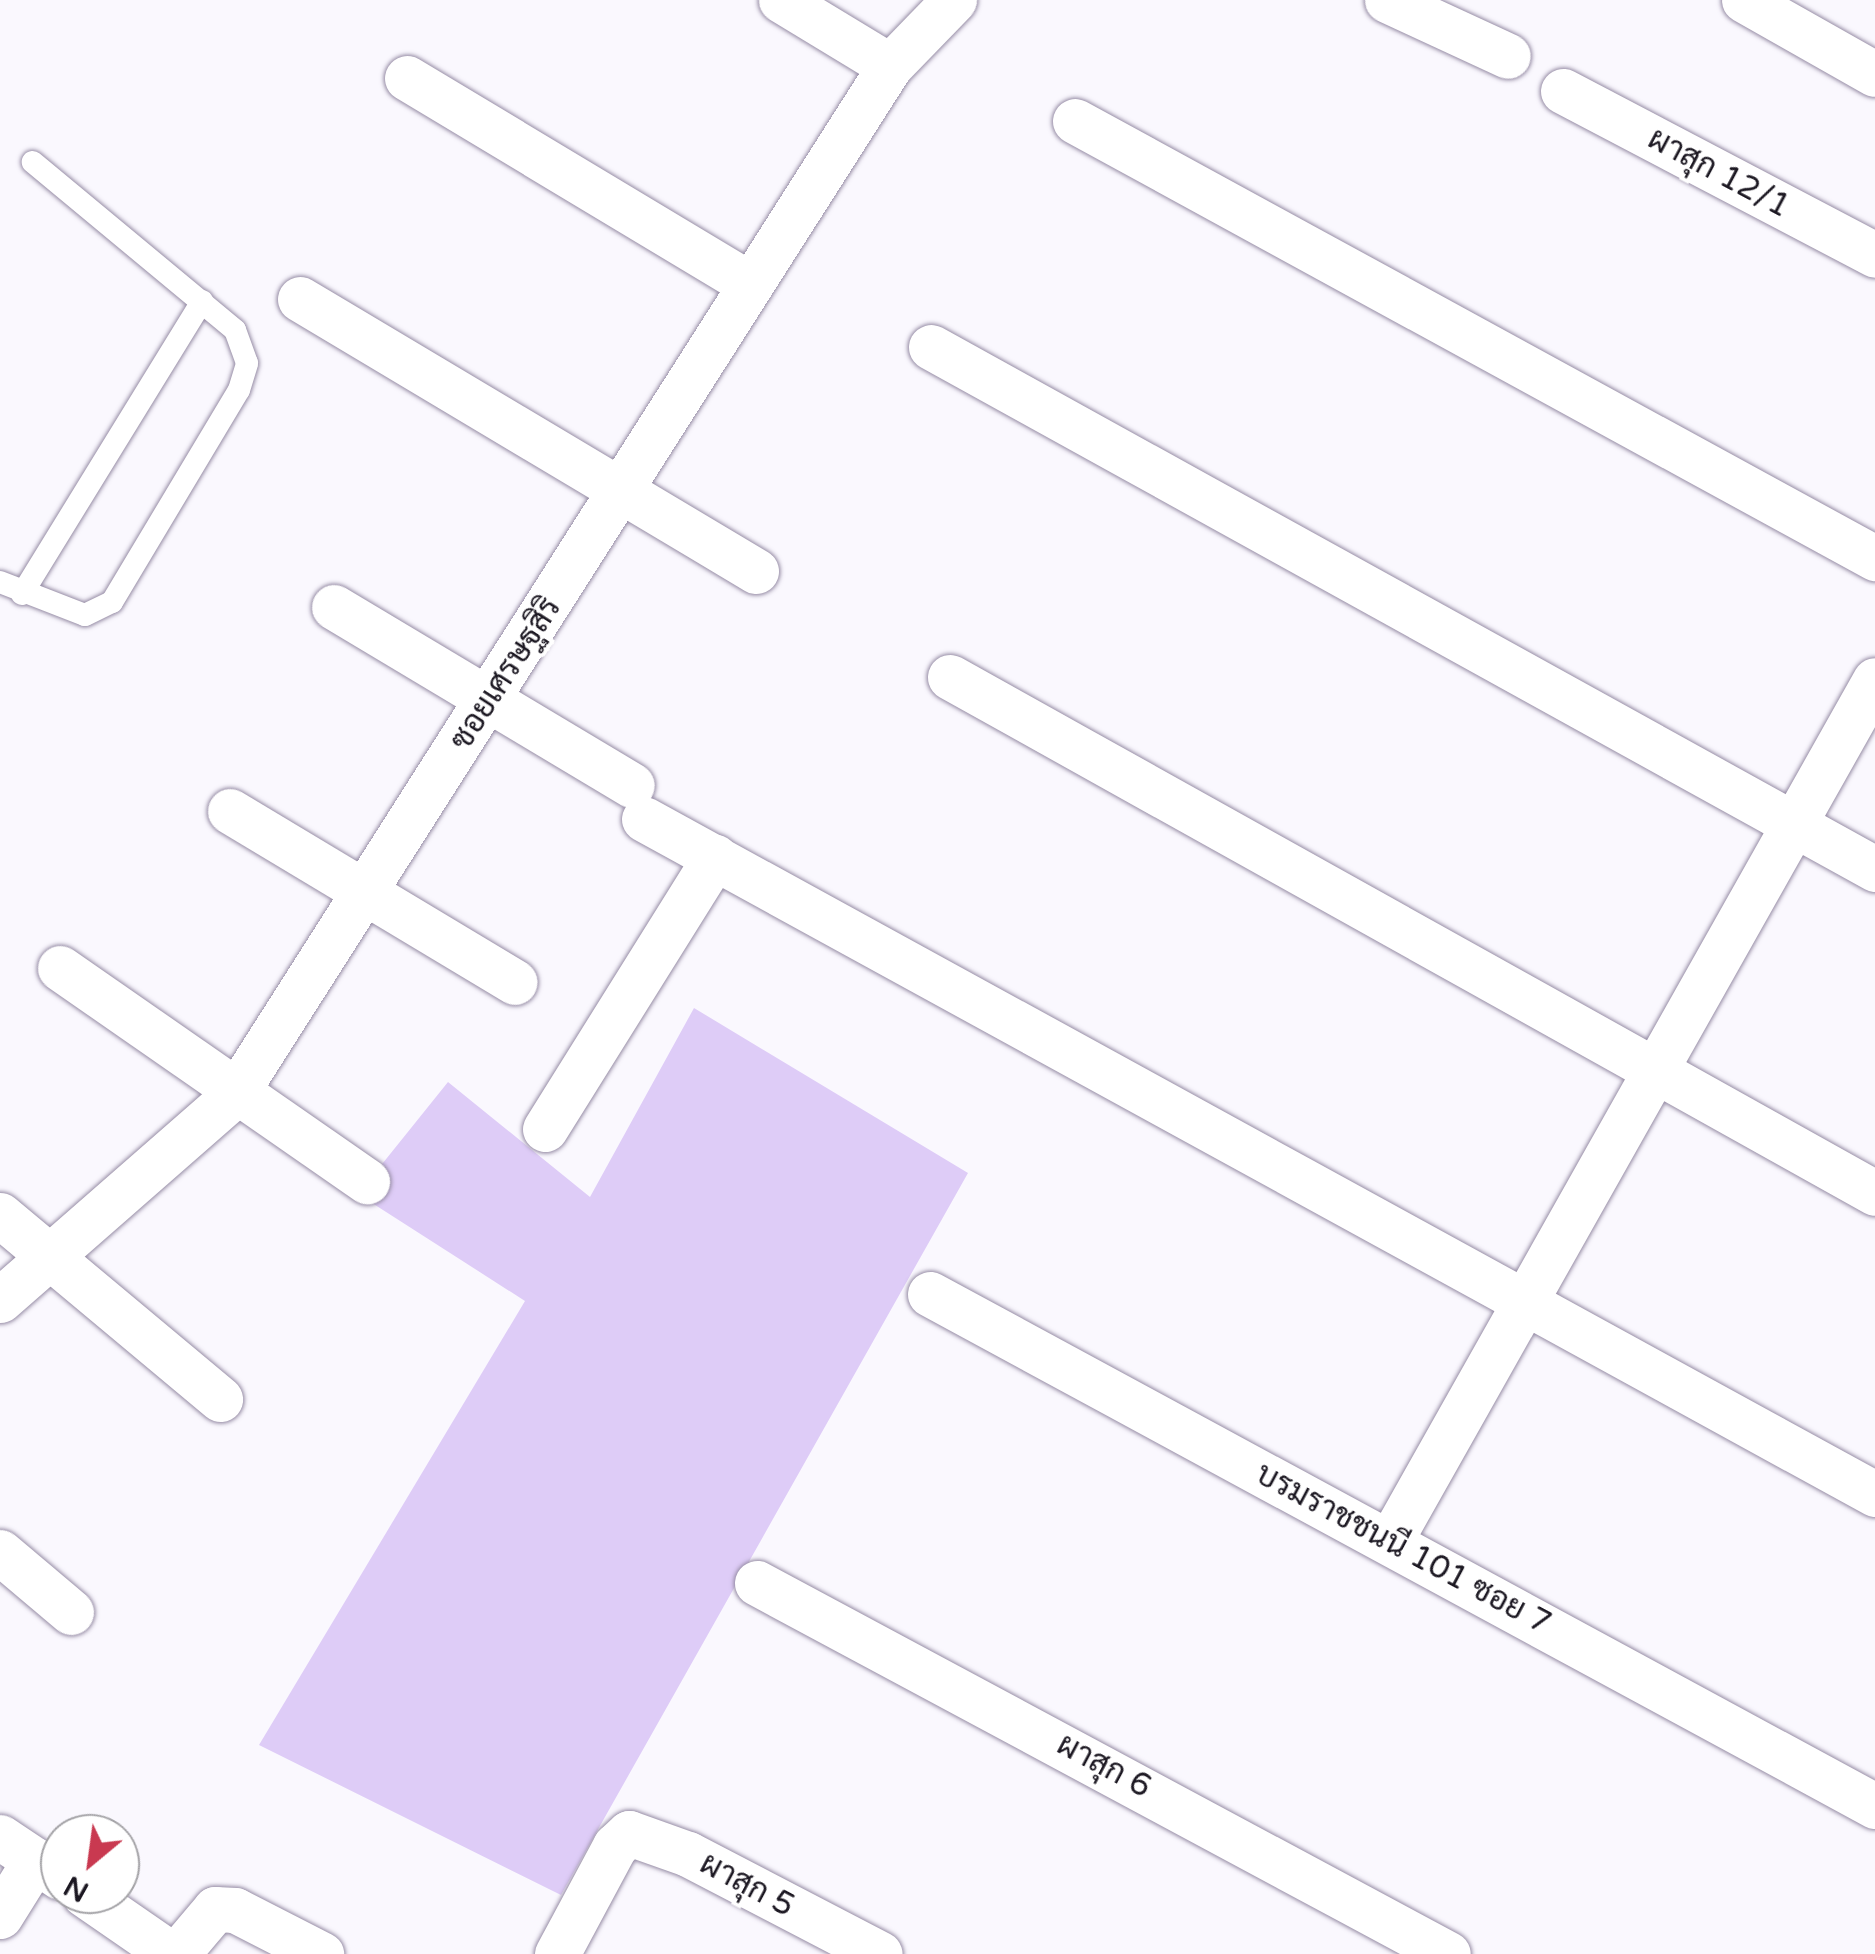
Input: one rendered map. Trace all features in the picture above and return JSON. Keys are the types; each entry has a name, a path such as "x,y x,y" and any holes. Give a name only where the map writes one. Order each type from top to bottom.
{"street":[{"path":"781,0 890,66"},
{"name":"ซอยเศรษฐสิริ","path":"0,1300 235,1094 368,892 890,66 954,0"},
{"path":"1387,0 1508,56"},
{"path":"1744,0 1875,74"},
{"path":"407,78 751,286"},
{"name":"ผาสุก 12/1","path":"1563,91 1875,255"},
{"path":"1076,121 1875,558"},
{"path":"300,299 756,571"},
{"path":"931,347 1337,577 1875,869"},
{"path":"334,607 490,700 715,858 1875,1494"},
{"path":"950,677 1654,1074 1875,1194"},
{"path":"1390,1542 1875,680"},
{"path":"230,811 515,982"},
{"path":"545,1129 715,858"},
{"path":"60,968 235,1094 367,1180"},
{"path":"0,1215 220,1399"},
{"name":"บรมราชชนนี 101 ซอย 7","path":"930,1294 1875,1806"},
{"path":"0,1552 71,1612"},
{"name":"ผาสุก 6","path":"757,1583 1448,1954"},
{"name":"ผาสุก 5","path":"557,1954 615,1846 629,1832 643,1835 880,1954"},
{"path":"0,1916 32,1858"},
{"path":"114,1914 174,1954 215,1909 234,1910 320,1954"}],"lane":[{"path":"0,582 22,594 85,615 112,602 244,375 246,347 202,301 33,162"},
{"path":"22,594 202,301"}],"shaded area":[{"path":"694,1008 968,1173 561,1895 259,1745 525,1301 358,1194 448,1082 590,1197"}]}
